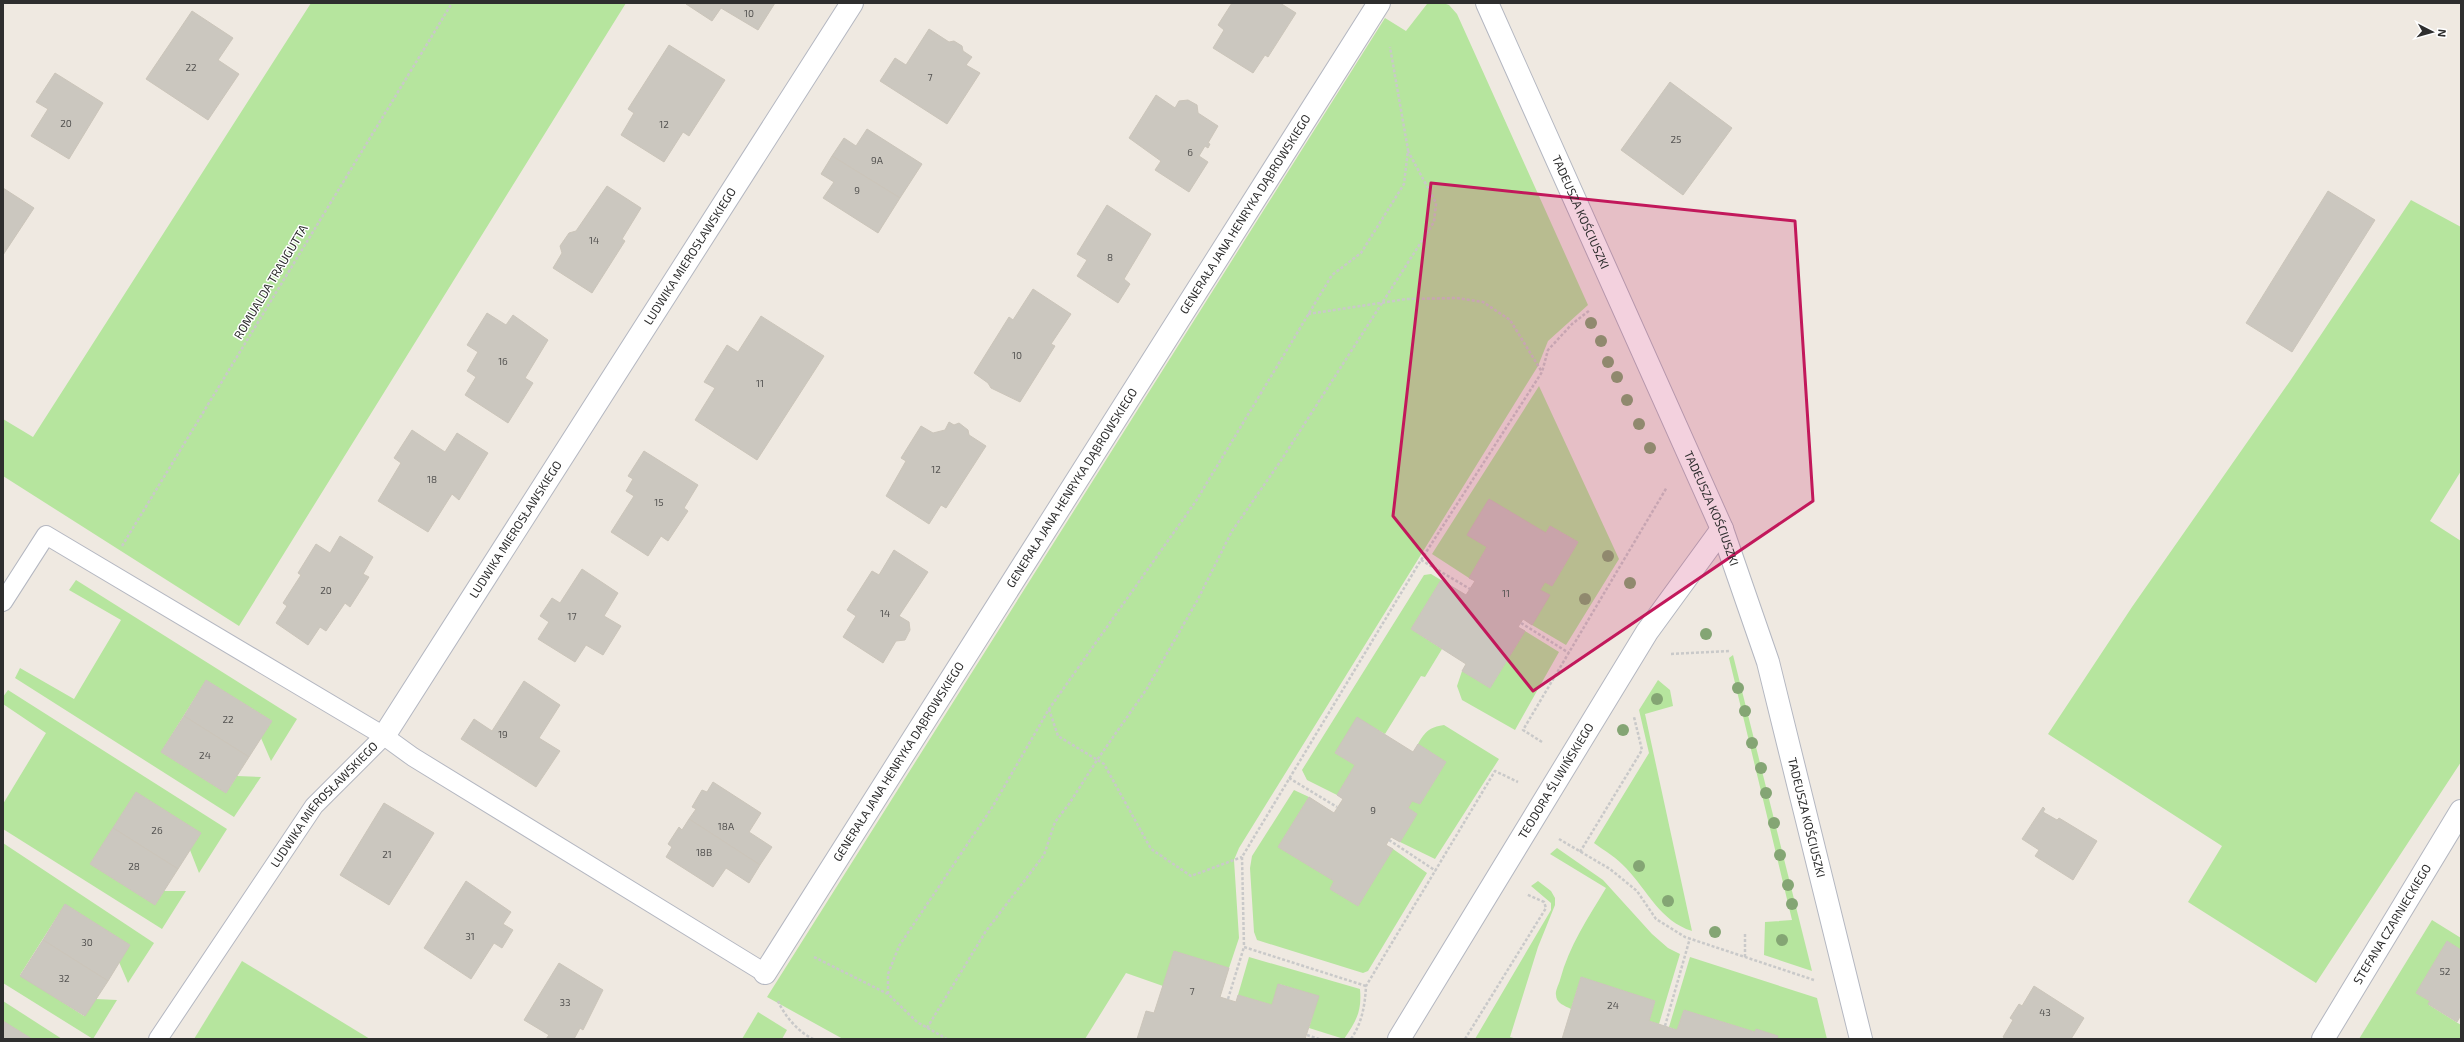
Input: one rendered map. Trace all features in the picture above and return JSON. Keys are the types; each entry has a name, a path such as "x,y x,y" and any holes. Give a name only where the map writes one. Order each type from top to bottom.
{"street":[{"name":"LUDWIKA MIEROSŁAWSKIEGO","path":"384,736 852,3"},
{"name":"GENERAŁA JANA HENRYKA DĄBROWSKIEGO","path":"765,973 1378,3"},
{"name":"TADEUSZA KOŚCIUSZKI","path":"1487,3 1722,530 1768,662 1862,1039"},
{"name":"TEODORA ŚLIWIŃSKIEGO","path":"1399,1039 1647,632 1722,530"},
{"name":"STEFANA CZARNIECKIEGO","path":"2323,1039 2461,811"}],"lane":[{"path":"3,602 46,536 384,736 414,757 765,973"},
{"name":"LUDWIKA MIEROSŁAWSKIEGO","path":"158,1039 314,806 384,736"}],"path":[{"name":"ROMUALDA TRAUGUTTA","path":"106,571 452,3"},
{"path":"888,994 888,974 899,946 993,806 1049,709 1196,501 1332,275 1360,253 1404,184 1408,150 1389,42"},
{"path":"927,1028 986,931 1044,855 1055,822 1069,804 1097,760 1146,690 1197,601 1232,531 1280,462 1434,222 1436,203 1408,150"},
{"path":"1308,314 1406,299 1450,298 1483,302 1510,320 1542,372"},
{"path":"1228,999 1244,947 1242,857 1421,560 1542,372 1548,350 1572,324 1592,308"},
{"path":"1539,749 1543,742 1523,730 1669,484"},
{"path":"1421,560 1470,589"},
{"path":"1521,623 1569,652"},
{"path":"1665,654 1736,651"},
{"path":"1049,709 1058,736 1104,764 1151,850 1191,876 1242,857"},
{"path":"1580,852 1642,750 1633,714"},
{"path":"1351,1039 1357,1030 1365,1004 1366,986 1495,771 1520,783 1524,776"},
{"path":"1290,778 1337,807"},
{"path":"1535,814 1553,836 1610,868 1636,891 1656,919 1690,938 1822,982"},
{"path":"1388,840 1436,871"},
{"path":"1465,1039 1546,908 1544,902 1519,890"},
{"path":"1745,934 1745,957"},
{"path":"1665,1026 1690,938"},
{"path":"785,942 888,994 917,1022 946,1039"},
{"path":"1244,947 1366,986"},
{"path":"765,973 782,1010 806,1036 813,1039"},
{"path":"1307,1035 1319,1039"}],"highlighted area":[{"path":"1431,183 1795,221 1813,501 1533,691 1393,516"}],"green space":[{"path":"311,3 626,3 239,626 3,476 3,419 33,437"},
{"path":"1443,3 1449,5 1457,14 1588,305 1548,341 1538,366 1239,848 1234,860 1239,938 1229,968 1174,951 1163,986 1126,973 1085,1039 843,1039 767,997 1385,18 1406,31 1427,4"},
{"path":"2411,200 2461,227 2461,471 2430,521 2461,541 2461,762 2316,983 2188,902 2222,846 2048,734 2132,607 2290,381"},
{"path":"1539,386 1619,559 1566,645 1532,625 1540,590 1545,582 1552,586 1578,542 1550,526 1546,533 1468,535 1487,547 1469,578 1432,554"},
{"path":"1431,574 1441,580 1411,629 1442,649 1425,677 1421,676 1385,734 1357,718 1335,753 1355,765 1337,795 1307,780 1302,770 1424,575"},
{"path":"76,580 297,719 271,761 261,738 272,721 206,680 161,752 226,793 237,776 261,777 234,817 15,678 20,668 74,699 121,620 69,590"},
{"path":"1525,631 1559,652 1515,730 1462,700 1457,686 1462,671 1490,688"},
{"path":"1733,655 1812,971 1764,955 1765,922 1792,920 1729,658"},
{"path":"1658,680 1670,690 1673,706 1645,714 1692,931 1671,920 1663,913 1622,864 1594,843 1649,753 1639,710"},
{"path":"8,690 227,829 199,873 190,850 201,833 136,792 90,864 155,905 164,891 186,891 162,929 3,829 3,804 46,733 3,704 3,697"},
{"path":"1444,725 1499,759 1435,859 1400,842 1417,814 1408,808 1412,801 1420,804 1446,762 1418,744 1428,731 1435,727"},
{"path":"1294,790 1309,797 1278,847 1334,881 1330,889 1358,906 1393,849 1427,873 1368,971 1363,973 1257,940 1254,932 1250,868 1252,856"},
{"path":"3,843 154,943 128,983 119,962 130,945 65,904 20,975 84,1016 96,999 117,1000 93,1039 3,983"},
{"path":"1557,848 1603,880 1652,934 1668,948 1680,954 1659,1024 1649,1021 1655,1001 1581,977 1571,1009 1561,1004 1556,998 1556,992 1568,956 1580,932 1606,888 1550,854"},
{"path":"1538,881 1551,891 1555,898 1555,905 1538,947 1510,1037 1517,1039 1475,1039 1551,910 1551,903 1531,886"},
{"path":"2432,920 2461,938 2461,950 2447,941 2416,993 2430,1001 2429,1005 2461,1025 2461,1039 2359,1039"},
{"path":"1249,957 1360,989 1359,1010 1352,1027 1344,1039 1309,1028 1318,996 1279,984 1272,1005 1238,995"},
{"path":"1690,957 1817,998 1827,1039 1777,1039 1777,1036 1756,1029 1755,1032 1684,1010 1677,1030 1669,1027"},
{"path":"242,961 370,1039 194,1039"},
{"path":"3,1001 62,1039 32,1039 3,1021"},
{"path":"758,1012 787,1030 782,1039 742,1039"}],"building":[{"path":"775,3 758,30 721,8 712,21 686,4"},
{"path":"1232,3 1280,3 1296,13 1268,57 1265,55 1253,73 1213,48 1224,30 1218,25"},
{"path":"192,11 233,38 218,60 239,74 208,120 146,79"},
{"path":"929,29 949,42 954,41 962,46 963,51 972,57 966,65 980,73 947,124 880,81 895,58 906,65"},
{"path":"669,45 725,80 689,136 683,132 664,162 621,135 634,113 628,109"},
{"path":"55,73 103,103 69,159 31,136 48,109 36,102"},
{"path":"1670,82 1732,128 1683,195 1621,150"},
{"path":"1156,95 1175,108 1179,101 1188,100 1197,105 1198,113 1218,126 1208,143 1210,144 1208,148 1205,146 1199,156 1208,162 1189,192 1155,170 1161,161 1129,138"},
{"path":"867,129 922,164 900,198 832,156 844,138 856,146"},
{"path":"832,156 900,198 878,233 823,198 834,182 821,174"},
{"path":"607,186 641,208 622,239 625,241 592,293 553,268 562,253 560,246 569,233 576,231"},
{"path":"3,188 34,208 3,255"},
{"path":"2328,191 2375,220 2292,352 2246,323"},
{"path":"1107,205 1151,234 1124,279 1130,284 1118,303 1077,276 1087,260 1077,254"},
{"path":"1033,289 1071,314 1051,344 1055,346 1020,402 991,388 988,383 974,373 1009,317 1013,320"},
{"path":"487,313 506,325 513,315 548,340 525,378 533,383 508,423 465,395 476,377 467,371 478,352 467,345"},
{"path":"761,316 824,356 757,460 695,420 715,388 704,382 727,345 738,352"},
{"path":"949,422 954,425 959,423 968,430 969,435 986,446 946,508 941,505 929,524 886,496 906,461 901,458 921,426 933,433 945,430"},
{"path":"412,430 445,452 457,433 488,453 459,500 452,494 428,532 378,501 401,463 394,458"},
{"path":"644,451 698,485 684,508 688,511 668,541 661,536 648,556 611,532 634,496 626,491 633,479 628,476"},
{"path":"1489,499 1546,533 1550,526 1578,542 1552,586 1545,582 1540,590 1550,595 1532,625 1523,619 1518,627 1525,631 1490,688 1462,671 1466,664 1411,629 1441,580 1466,595 1475,581 1469,578 1487,547 1467,535"},
{"path":"340,536 373,557 363,574 369,577 350,607 345,603 326,631 320,627 308,645 276,623 287,606 283,603 301,575 298,573 316,544 330,553"},
{"path":"894,550 928,572 899,616 909,622 910,630 905,640 896,641 883,663 843,637 856,616 847,610 872,571 879,575"},
{"path":"582,569 618,593 604,616 621,626 603,655 586,645 575,662 538,639 549,622 540,616 552,598 560,603"},
{"path":"206,680 272,721 249,757 184,716"},
{"path":"524,681 560,705 539,738 560,751 536,787 461,739 474,719 492,731"},
{"path":"184,716 249,757 226,793 161,752"},
{"path":"1357,717 1413,752 1418,744 1446,762 1420,804 1412,801 1408,808 1417,814 1400,842 1391,837 1389,840 1386,845 1393,849 1358,906 1330,889 1334,881 1278,847 1309,797 1334,813 1343,799 1337,795 1355,765 1335,753"},
{"path":"713,782 761,813 749,832 772,847 760,865 689,819 696,809 692,807 702,790 707,792"},
{"path":"136,792 201,833 178,869 113,828"},
{"path":"384,803 434,833 389,905 340,875"},
{"path":"2043,807 2045,809 2043,812 2057,820 2059,818 2097,841 2073,880 2035,856 2039,850 2022,839"},
{"path":"689,819 760,865 749,883 726,868 713,887 666,857 672,847 668,844 679,827 682,830"},
{"path":"113,828 178,869 155,905 90,864"},
{"path":"466,881 511,912 503,924 513,930 502,948 494,943 471,979 424,948"},
{"path":"65,904 130,945 108,981 43,940"},
{"path":"43,940 108,981 85,1016 20,976"},
{"path":"2447,941 2461,950 2461,1015 2457,1022 2428,1004 2430,1001 2416,993"},
{"path":"1174,951 1229,968 1220,997 1236,1002 1238,995 1272,1005 1278,984 1319,996 1305,1039 1137,1039 1146,1011 1154,1013"},
{"path":"559,963 603,990 583,1030 580,1028 574,1039 546,1039 549,1035 524,1020"},
{"path":"1581,977 1655,1001 1649,1021 1677,1030 1684,1010 1755,1032 1756,1029 1778,1036 1777,1039 1562,1039"},
{"path":"2034,986 2084,1018 2071,1039 2006,1039 2003,1037 2013,1020 2010,1018 2019,1004 2022,1006"},
{"path":"3,1021 32,1039 3,1039"}]}
